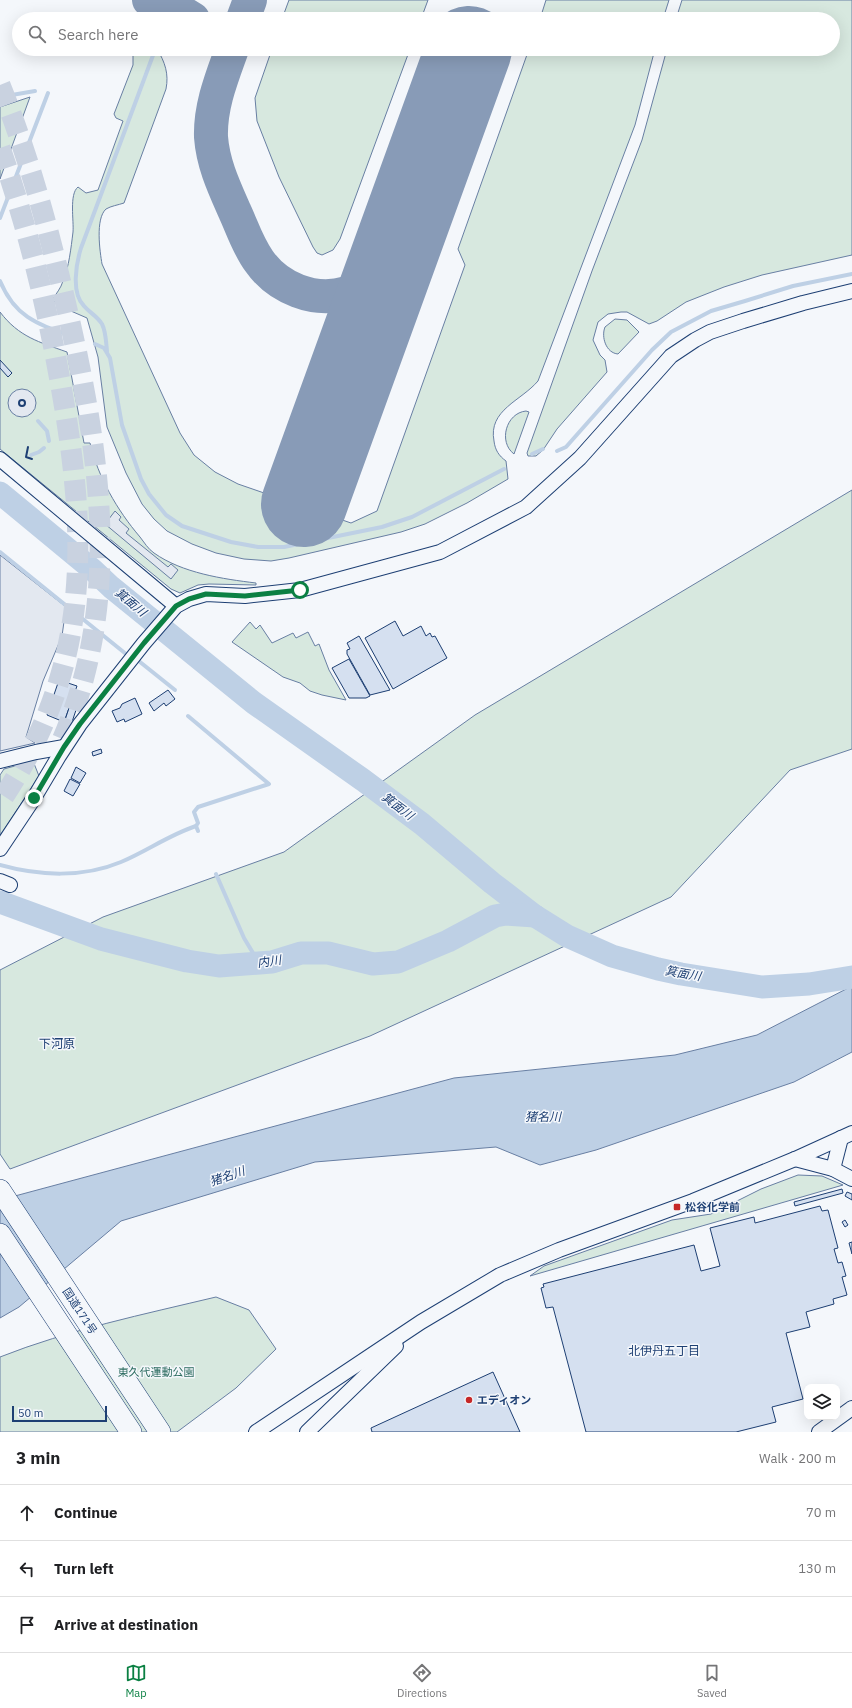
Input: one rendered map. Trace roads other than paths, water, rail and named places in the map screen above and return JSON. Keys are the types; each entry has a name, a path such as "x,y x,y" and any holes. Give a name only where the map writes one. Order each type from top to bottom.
{"highway":[{"name":"国道171号","path":"0,1190 160,1432"},
{"path":"0,1234 131,1432"}],"street":[{"path":"0,849 34,798 64,747 144,643 174,607 189,599 206,594 245,596 300,590 440,552 526,507 580,458 671,356 695,340 710,332 803,303 852,291"},
{"path":"0,459 174,607"},
{"path":"0,761 64,747"},
{"path":"256,1432 421,1322 500,1275 559,1250 693,1201 796,1159 847,1135"},
{"path":"833,1169 847,1135"},
{"path":"796,1159 833,1169 852,1179"},
{"path":"307,1432 421,1322"},
{"path":"819,1432 852,1408"}],"water":[{"name":"猪名川","path":"852,986 852,1052 794,1082 596,1150 540,1165 496,1147 315,1162 121,1221 19,1307 0,1318 0,1200 454,1078 675,1055 757,1035"}],"waterway":[{"path":"107,351 102,324 84,306 77,294 76,270 81,248 153,56"},
{"path":"0,97 35,91"},
{"path":"0,218 48,93"},
{"path":"557,451 566,447 652,350 671,332 711,311 793,286 852,274"},
{"path":"0,281 13,303 28,318 71,336"},
{"path":"95,344 104,348 110,358 122,425 141,479 149,494 166,515 182,526 231,542 258,547 284,547 382,527 412,517 504,469"},
{"path":"38,421 47,431 49,441"},
{"path":"31,455 44,448"},
{"path":"532,454 543,449"},
{"name":"箕面川","path":"0,493 93,570 111,587 254,703 363,780 422,824 492,883 535,916 567,936 612,956 658,969 762,987 809,984 852,977"},
{"path":"0,552 126,654"},
{"path":"140,662 175,690"},
{"path":"188,716 269,784 198,807 194,812 198,823 196,826"},
{"path":"0,865 15,869 45,873 61,874 92,871 121,862 167,838 196,826 198,831"},
{"path":"216,874 244,938 259,963"},
{"name":"内川","path":"0,902 101,939 187,961 219,966 272,962 301,953 328,953 373,964 398,962 448,941 495,916 506,914 535,916"}],"tunnel":[{"path":"0,85 29,166 59,277 79,363 97,478 100,535 98,592 90,649 76,705 53,760"},
{"path":"0,148 26,232 54,346 69,433 75,489 78,543 76,596 68,648 53,699 31,751 0,802"}],"place":[{"name":"松谷化学前","path":"677,1207"},
{"name":"エディオン","path":"469,1400"}],"district":[{"name":"下河原","path":"57,1043"},
{"name":"北伊丹五丁目","path":"664,1350"}],"park label":[{"name":"東久代運動公園","path":"156,1372"}]}
